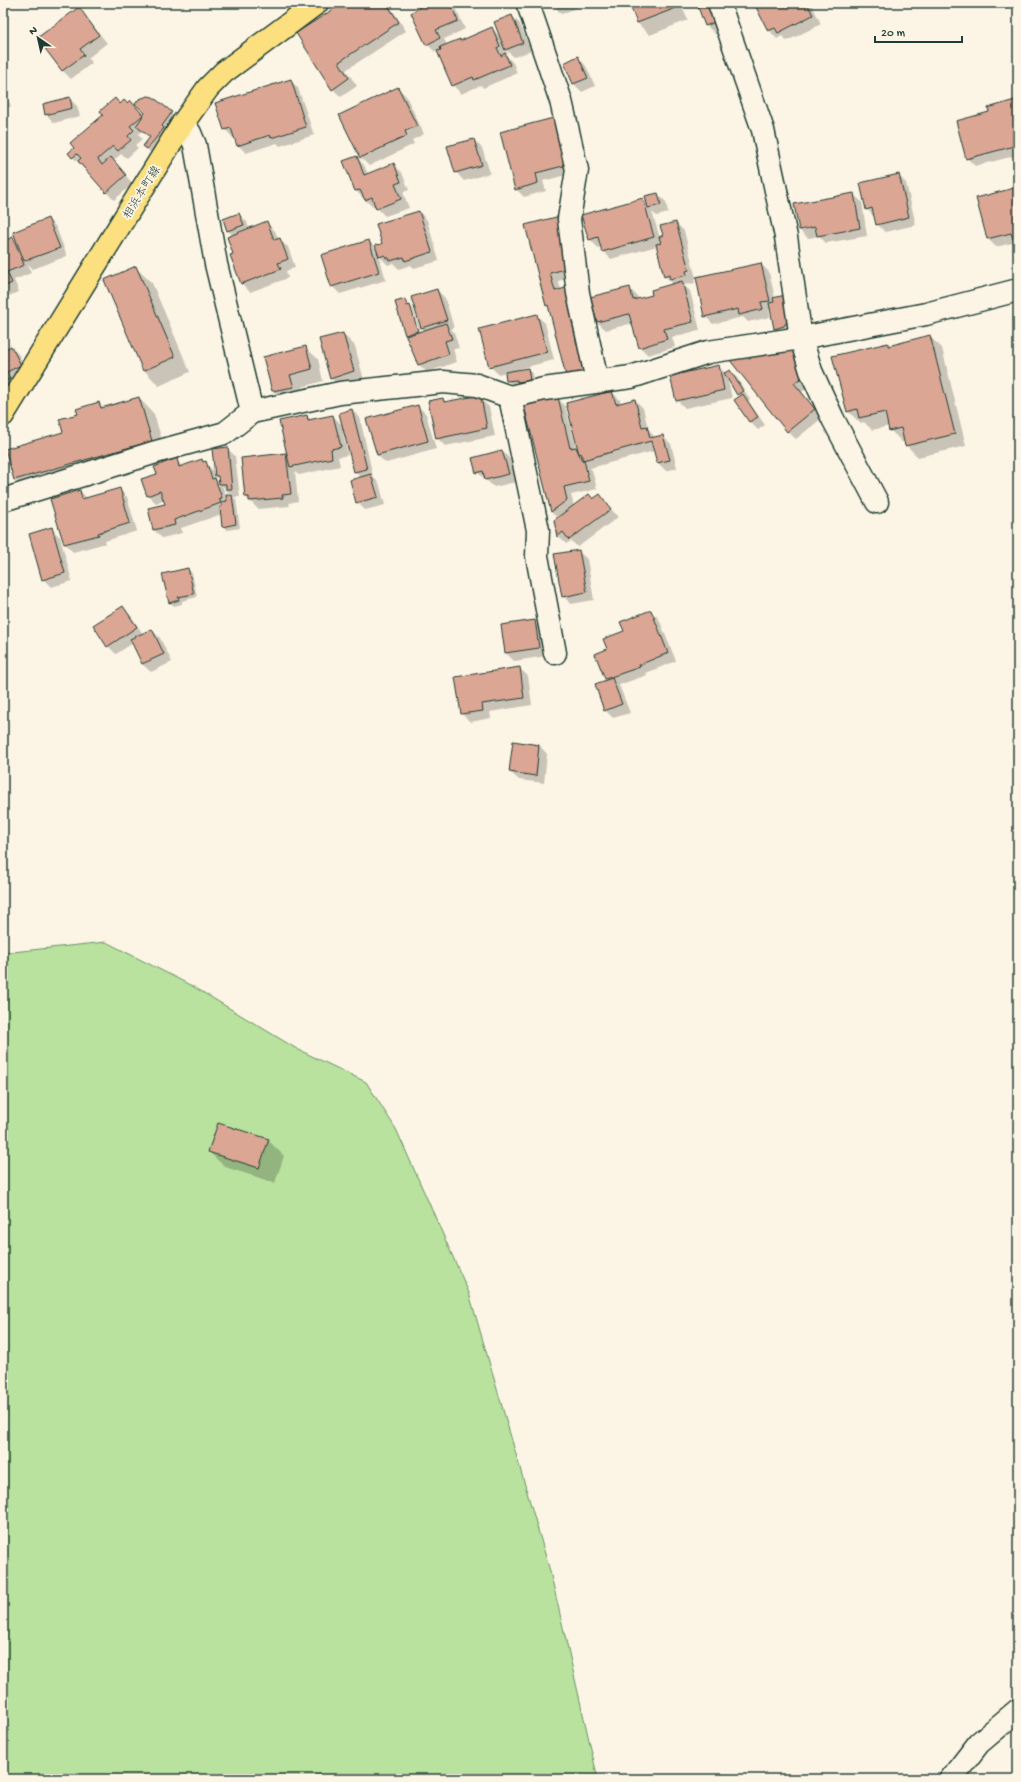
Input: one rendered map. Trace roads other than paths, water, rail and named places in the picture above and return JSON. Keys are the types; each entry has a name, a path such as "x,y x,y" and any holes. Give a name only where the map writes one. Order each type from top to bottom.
{"main road":[{"name":"相浜本町線","path":"3,415 183,123 208,88 224,72 317,3"}],"street":[{"path":"527,3 561,101 577,170 569,219 578,293 597,381"},
{"path":"719,3 763,130 786,238 801,338 811,370 833,419 877,502"},
{"path":"183,123 190,133 195,145 216,264 252,412"},
{"path":"3,500 225,433 252,412 340,393 443,382 477,386 510,397 544,389 631,377 708,352 801,338 926,314 1018,290"},
{"path":"510,397 538,530 537,556 555,653"},
{"path":"951,1779 979,1744 1018,1710"}]}
